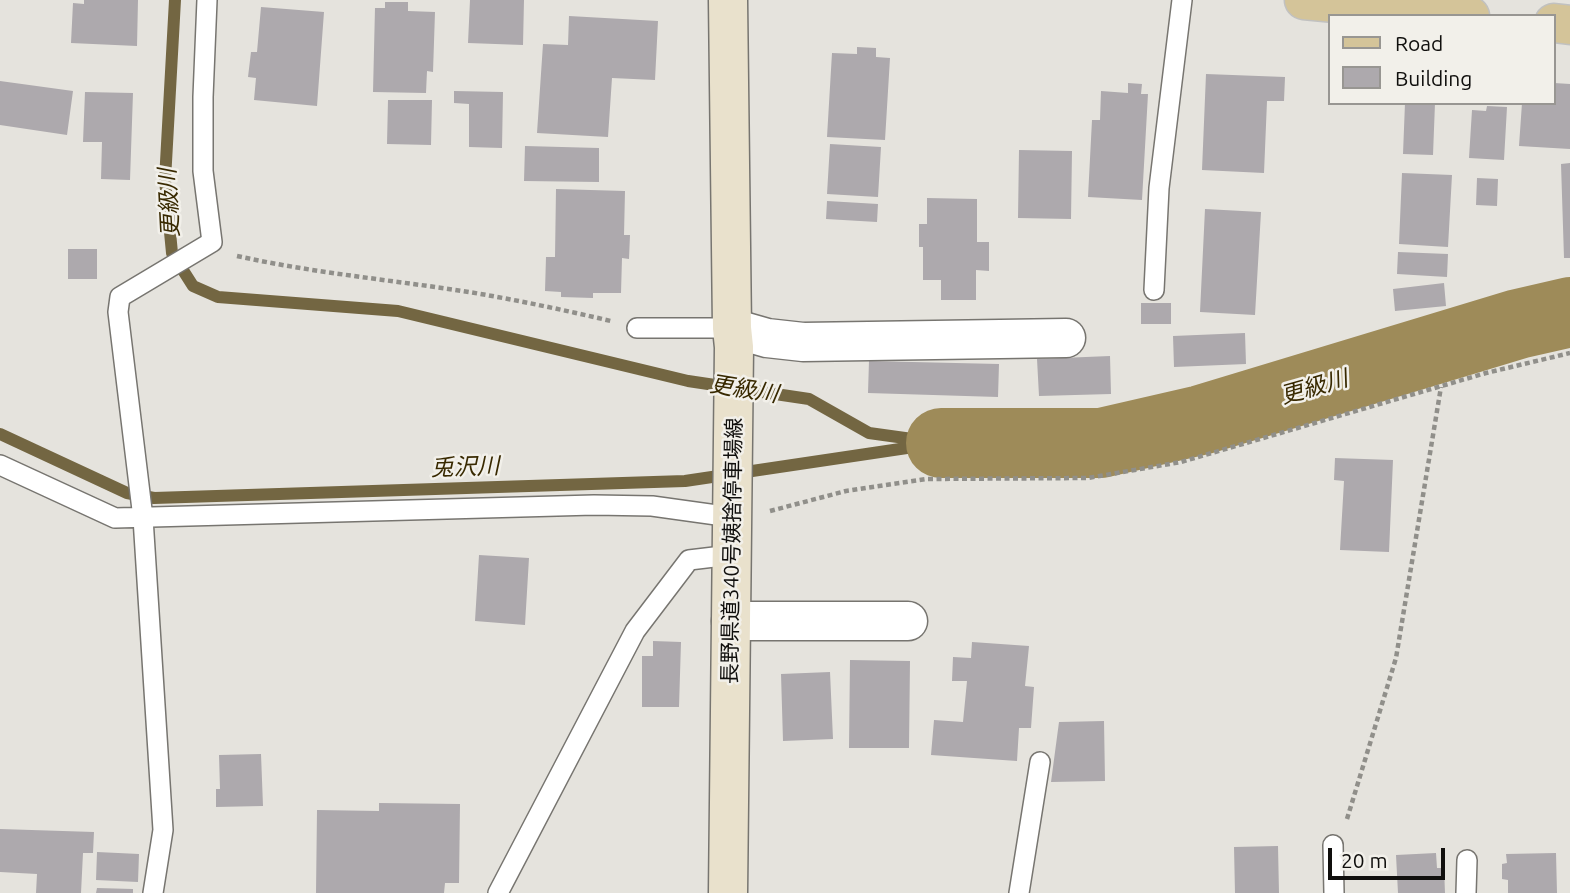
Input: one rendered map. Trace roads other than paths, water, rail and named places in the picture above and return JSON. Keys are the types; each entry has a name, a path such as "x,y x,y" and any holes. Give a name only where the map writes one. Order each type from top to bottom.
{"main road":[{"name":"長野県道340号姨捨停車場線","path":"728,0 733,338 728,893"},
{"path":"1304,0 1450,14"}],"street":[{"path":"733,338 803,342 1066,338"},
{"path":"731,621 908,621"}],"lane":[{"path":"153,893 163,830 142,513 118,312 120,297 208,245 203,171 207,0"},
{"path":"1154,290 1159,188 1182,0"},
{"path":"637,328 733,338"},
{"path":"0,465 115,518 142,513 594,505 731,510"},
{"path":"498,893 635,631 689,560 731,555"},
{"path":"1019,893 1040,762"},
{"path":"1333,845 1334,893"},
{"path":"1466,893 1467,860"}],"waterway":[{"name":"更級川","path":"175,0 165,180 172,253 193,286 218,297 398,311 688,381 809,399 869,433 941,443"},
{"name":"更級川","path":"941,443 1101,443 1201,420 1518,324 1570,312"},
{"name":"兎沢川","path":"0,434 127,493 154,498 685,481 927,445"}]}
